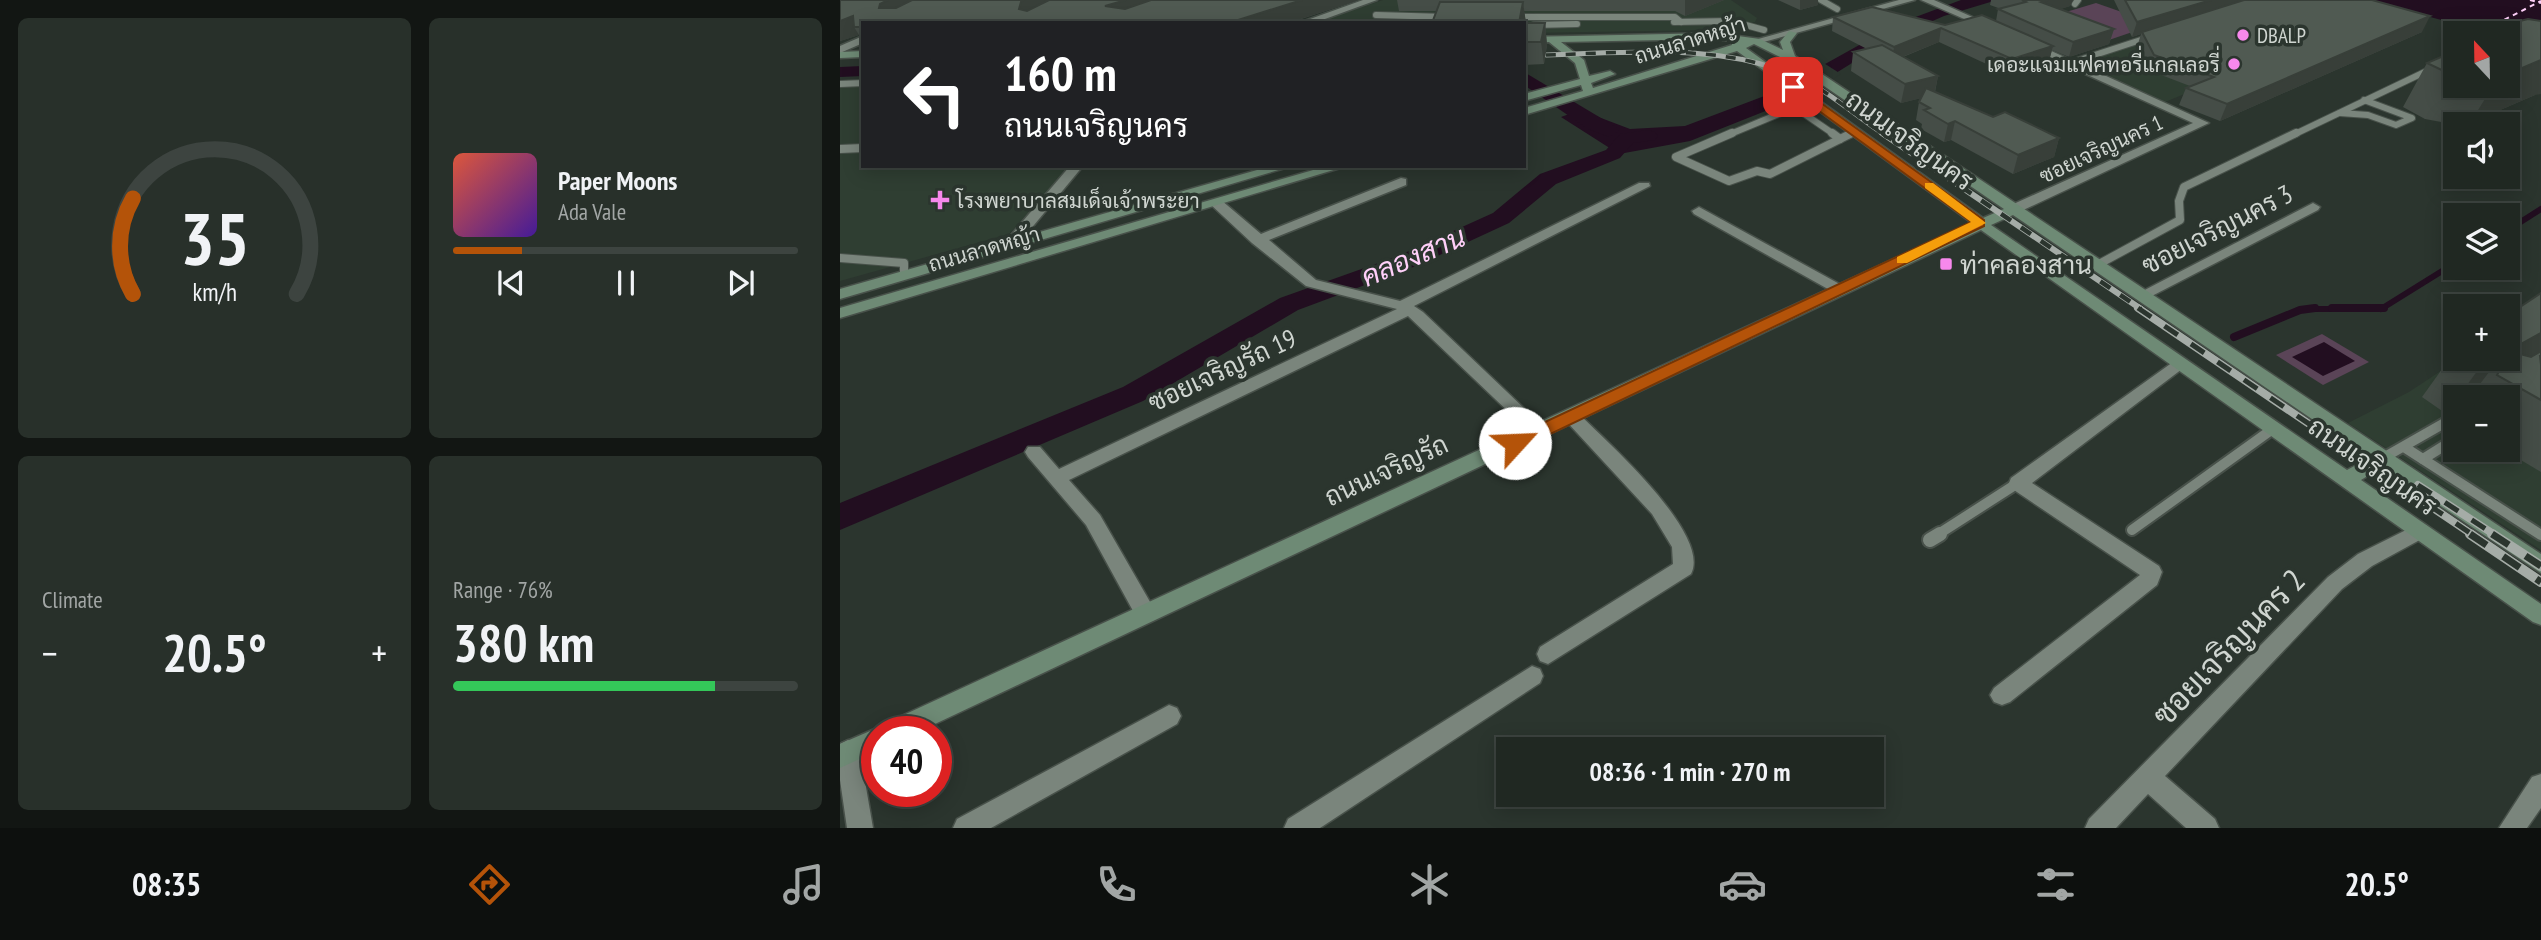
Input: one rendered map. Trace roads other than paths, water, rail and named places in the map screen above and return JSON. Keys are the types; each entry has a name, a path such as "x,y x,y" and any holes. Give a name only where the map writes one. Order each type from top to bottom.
{"main road":[{"path":"1792,33 1785,42 1794,61"},
{"path":"1527,40 1691,36 1736,43"},
{"path":"1551,39 1575,56 1587,87"},
{"name":"ถนนเจริญนคร","path":"1736,43 1756,41 1843,92 2541,565"},
{"name":"ถนนเจริญนคร","path":"1736,43 1980,223 2541,616"},
{"name":"ถนนลาดหญ้า","path":"1530,97 1559,88 1587,87 1690,62 1736,43"},
{"name":"ถนนลาดหญ้า","path":"1526,111 1571,98 1587,87 1736,43"},
{"path":"840,52 861,54"},
{"path":"1690,62 1735,62 1775,74"},
{"name":"ถนนลาดหญ้า","path":"840,293 1279,168"},
{"name":"ถนนลาดหญ้า","path":"840,313 1334,168"},
{"name":"ถนนเจริญรัถ","path":"926,716 2014,209"},
{"path":"2347,479 2383,458"},
{"path":"844,754 861,746"}],"street":[{"path":"1310,21 1372,0"},
{"name":"ถนนลาดหญ้า","path":"1736,43 1764,30 1870,0"},
{"name":"ถนนลาดหญ้า","path":"1756,41 1910,0"},
{"path":"1926,0 1996,30"},
{"path":"840,52 861,40"},
{"path":"2021,41 2070,63"},
{"name":"ซอยเจริญนคร 1","path":"2014,209 2203,124 2070,63"},
{"path":"1010,245 1075,168"},
{"path":"1258,240 1401,182"},
{"name":"ซอยเจริญรัถ 19","path":"1059,477 1405,308 1644,186"},
{"path":"1216,203 1311,283 1405,308 1418,315 1540,432"},
{"name":"ซอยเจริญนคร 3","path":"2143,295 2313,207"},
{"path":"1699,211 1840,290"},
{"path":"2002,695 2150,579 2152,572 2018,483 2180,362"},
{"path":"1548,654 1684,568 1682,546 1660,509 1572,417"},
{"path":"1034,452 1059,477 1093,520 1146,614"},
{"name":"ซอยเจริญนคร 2","path":"2098,828 2348,571 2420,531"},
{"path":"1297,828 1532,676"},
{"path":"966,828 1169,716"},
{"path":"844,754 860,828"},
{"path":"2146,776 2206,828"},
{"path":"2512,828 2541,786"}],"lane":[{"path":"1821,0 1837,9"},
{"path":"1376,15 1451,18"},
{"path":"1507,17 1675,17 1681,22"},
{"path":"1527,40 1531,25 1734,20 1764,30"},
{"path":"2070,63 2161,34"},
{"path":"2099,264 2180,220 2179,195 2184,187 2434,68"},
{"path":"840,84 861,83"},
{"path":"2338,113 2368,115 2396,125 2412,118 2364,100"},
{"path":"1840,139 1803,113 1781,113 1676,158 1729,181 1757,170 1770,174 1855,132"},
{"path":"840,149 861,148"},
{"path":"840,258 904,263 904,275"},
{"path":"2383,458 2443,424"},
{"path":"2132,530 2274,428"},
{"path":"2423,459 2443,446"},
{"path":"2404,447 2541,536"},
{"path":"1930,540 2018,483"}],"waterway":[{"path":"840,72 861,71"},
{"path":"1526,78 1595,125 1609,131"},
{"name":"คลองสาน","path":"840,517 1133,394 1289,304 1407,261 1501,218 1548,179 1613,154 1627,138 1648,136"},
{"path":"2520,222 2541,209"},
{"path":"2383,308 2443,270"},
{"path":"2308,309 2315,308"},
{"path":"2332,308 2383,308"},
{"path":"2234,337 2308,309"},
{"path":"2308,309 2368,309"}],"railway":[{"path":"1546,55 1675,52 1739,59 1800,78 1833,97 1885,135"},
{"path":"1882,133 2141,309"},
{"path":"2138,308 2473,535"},
{"path":"2418,485 2495,535"},
{"path":"2470,534 2541,582"},
{"path":"2492,534 2541,566"}],"place":[{"name":"DBALP","path":"2243,35"},
{"name":"เดอะแจมแฟคทอรี่แกลเลอรี่","path":"2234,64"},
{"name":"โรงพยาบาลสมเด็จเจ้าพระยา","path":"940,200"},
{"name":"ท่าคลองสาน","path":"1946,264"}]}
